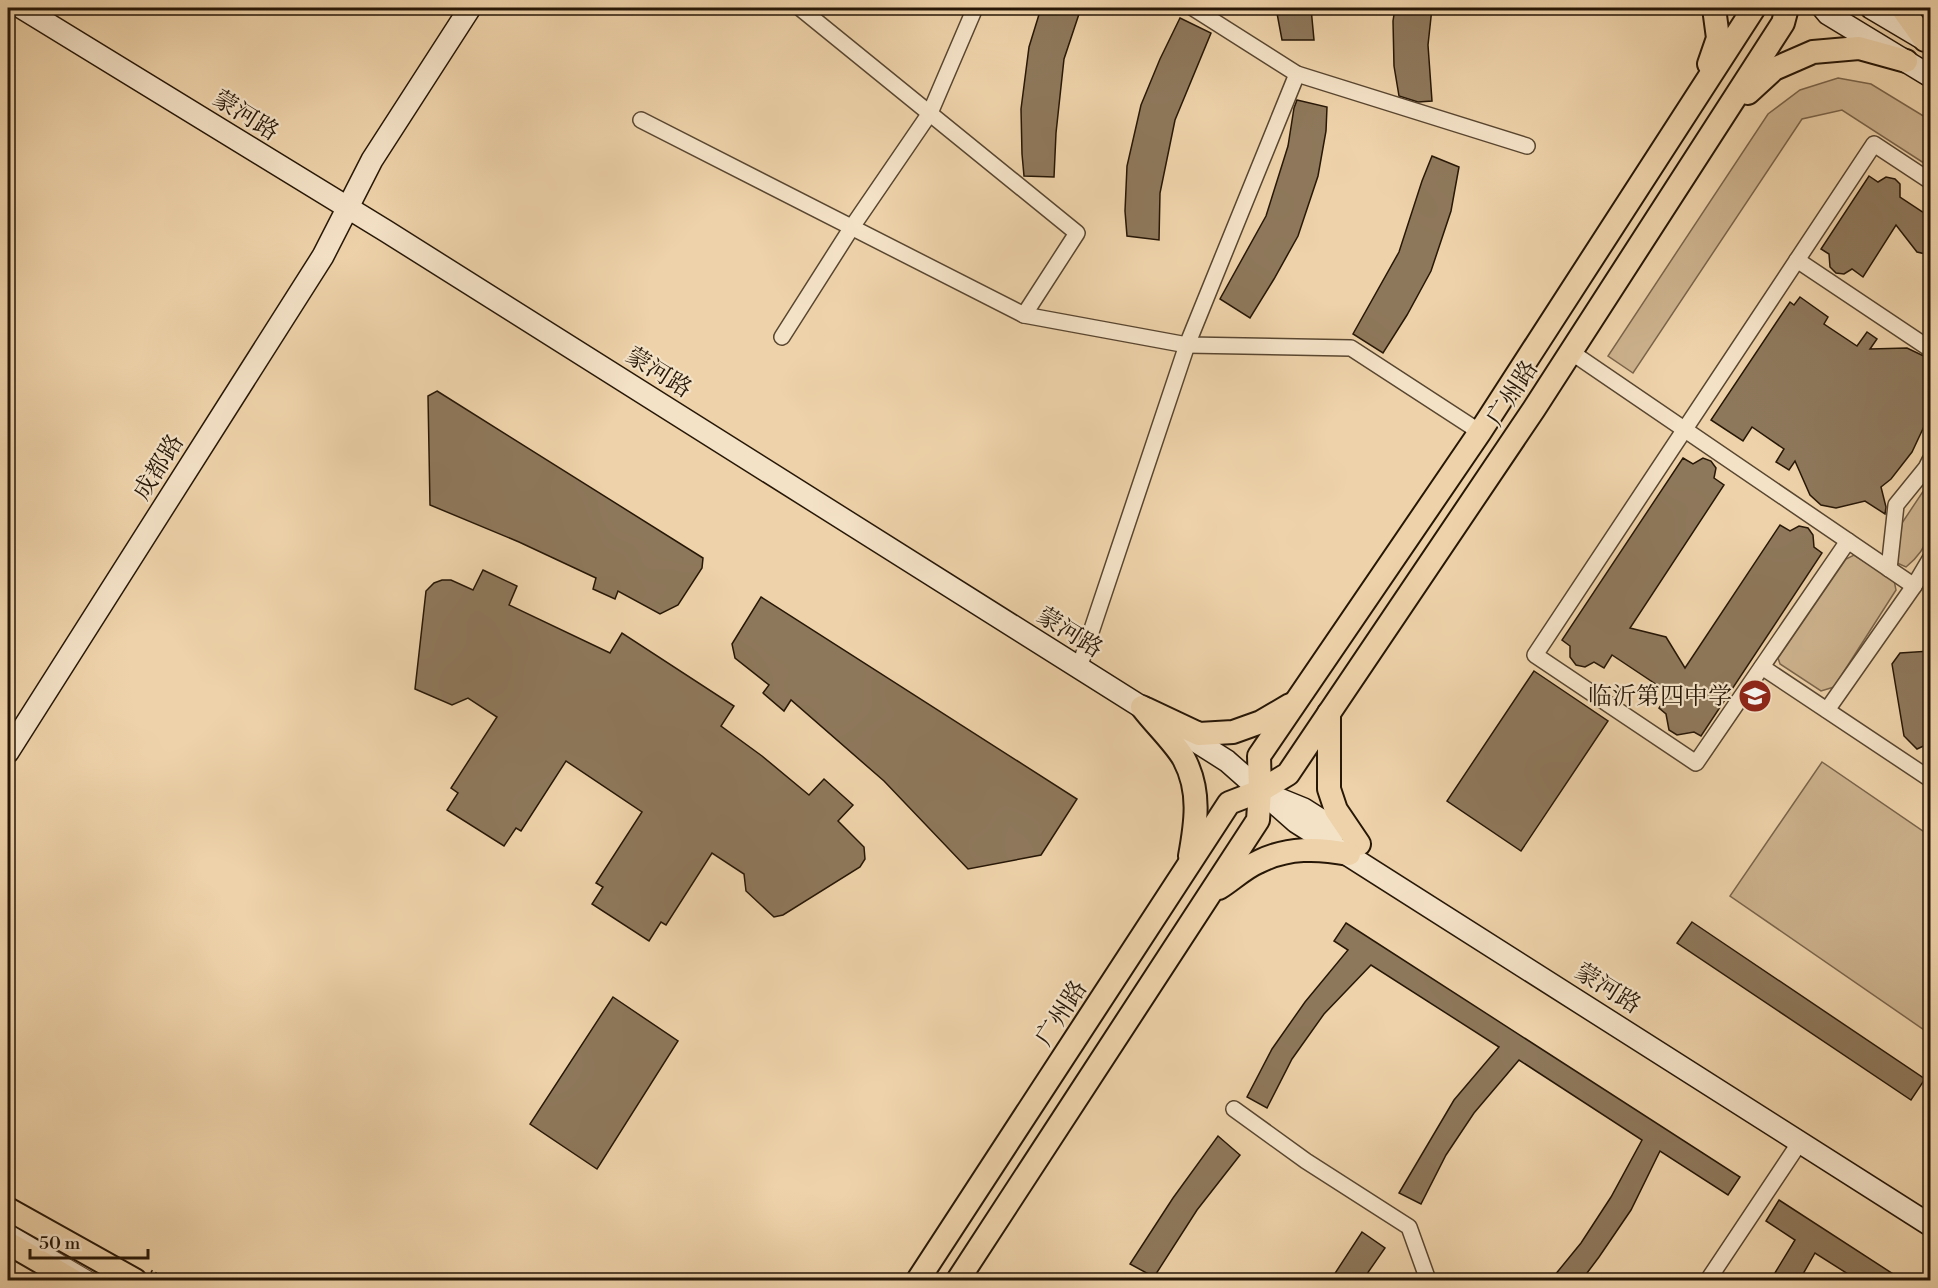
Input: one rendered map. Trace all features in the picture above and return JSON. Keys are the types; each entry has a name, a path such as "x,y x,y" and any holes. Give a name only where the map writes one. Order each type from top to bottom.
{"main road":[{"path":"1696,97 1719,38 1714,8"},
{"name":"广州路","path":"958,1281 1258,820 1259,756 1480,432 1754,8"},
{"name":"广州路","path":"918,1281 1229,803 1260,791 1288,774 1534,409 1783,23 1787,8"},
{"path":"1902,8 1928,42"},
{"path":"1725,114 1774,69 1813,52 1859,48 1906,61"},
{"path":"1142,708 1199,734 1233,732 1262,722 1296,701"},
{"path":"1142,708 1184,759 1196,792 1196,820 1187,868"},
{"path":"1211,894 1258,862 1289,851 1354,849 1329,789 1329,712"},
{"path":"8,1209 135,1281"},
{"path":"8,1243 72,1281"}],"street":[{"name":"蒙河路","path":"22,8 347,207 1227,761 1260,791 1304,809 1354,849 1930,1225"},
{"name":"成都路","path":"8,752 323,256 372,160 470,8"},
{"name":"成都路","path":"8,735 313,247 382,167 483,8"},
{"path":"800,8 1077,233 1024,315"},
{"path":"782,337 852,227 930,113 975,8"},
{"path":"1193,8 1297,74 1527,146"},
{"path":"1823,8 1828,14 1930,76"},
{"path":"1871,8 1928,42"},
{"path":"1079,668 1187,345 1297,74"},
{"path":"641,120 1024,315 1187,345 1350,348 1480,432"},
{"path":"1848,541 1696,763 1535,655 1874,144 1930,181"},
{"path":"1797,260 1930,349"},
{"path":"1571,352 1914,586"},
{"path":"1889,569 1896,505 1930,460"},
{"path":"1827,710 1914,586 1930,559"},
{"path":"1762,667 1930,780"},
{"name":"蒙河路","path":"1354,849 1930,1209"},
{"path":"1234,1109 1306,1161 1409,1227 1428,1281"},
{"path":"1708,1281 1800,1142"}],"lane":[{"path":"8,1228 97,1281"}],"path":[{"path":"8,1274 19,1281"}],"shaded area":[{"path":"1838,78 1871,84 1930,120 1930,167 1842,110 1802,119 1633,373 1608,356 1768,114 1800,90"},
{"path":"1930,481 1931,518 1928,538 1923,548 1906,567 1897,563 1902,523"},
{"path":"1854,555 1894,580 1896,590 1834,687 1821,691 1780,664 1778,658 1846,559"},
{"path":"1822,762 1930,836 1930,1034 1730,896"}],"building":[{"path":"1041,8 1081,8 1064,59 1054,177 1024,176 1022,154 1021,109 1029,47"},
{"path":"1276,8 1311,8 1314,40 1282,40"},
{"path":"1395,8 1432,8 1428,45 1432,101 1418,102 1399,96 1394,66"},
{"path":"1180,18 1211,33 1175,120 1160,193 1159,240 1127,236 1125,211 1127,166 1141,105"},
{"path":"1297,100 1327,107 1326,131 1318,176 1298,236 1250,318 1220,299 1266,216 1288,146"},
{"path":"1432,156 1459,167 1451,211 1431,271 1383,353 1353,334 1399,252"},
{"path":"1869,176 1878,182 1886,177 1895,179 1900,184 1900,197 1930,217 1930,255 1917,252 1896,225 1863,277 1852,269 1844,274 1836,273 1830,267 1829,254 1821,249"},
{"path":"1800,297 1828,317 1824,324 1857,346 1867,332 1877,339 1870,349 1907,348 1930,359 1930,418 1912,452 1891,479 1881,487 1886,507 1885,514 1865,501 1836,508 1821,505 1810,495 1795,461 1789,470 1776,462 1784,449 1752,427 1743,441 1711,420 1790,302 1794,305"},
{"path":"437,391 703,558 702,568 678,605 660,614 618,591 615,599 593,589 596,578 519,542 430,505 428,396"},
{"path":"1683,458 1693,464 1703,458 1711,461 1716,468 1714,478 1724,485 1630,628 1666,637 1685,668 1780,525 1790,531 1799,526 1808,528 1813,535 1814,547 1822,553 1701,736 1694,732 1677,735 1669,730 1666,714 1659,708 1669,693 1612,655 1604,668 1594,662 1585,667 1576,665 1570,657 1570,646 1562,640"},
{"path":"483,570 517,586 509,605 610,653 622,633 734,706 721,726 809,795 824,779 853,805 838,821 864,847 865,859 860,867 783,915 774,917 746,891 744,874 712,853 666,925 661,922 649,941 592,904 603,887 596,883 642,812 566,761 521,831 516,828 504,846 447,810 458,793 451,788 497,717 468,698 452,705 415,689 426,591 434,583 442,580 451,580 473,590"},
{"path":"761,597 1077,799 1041,855 968,869 884,781 791,700 784,711 763,693 769,685 735,658 732,644"},
{"path":"1930,651 1930,743 1917,749 1904,736 1892,664 1900,653"},
{"path":"1534,671 1608,721 1521,851 1447,801"},
{"path":"1692,922 1925,1079 1911,1100 1677,943"},
{"path":"1346,923 1740,1177 1728,1195 1660,1151 1631,1210 1581,1281 1550,1281 1581,1243 1611,1197 1642,1140 1519,1060 1474,1113 1446,1155 1421,1204 1399,1193 1454,1100 1499,1047 1371,965 1324,1014 1292,1059 1267,1108 1247,1097 1272,1049 1305,1002 1348,950 1334,941"},
{"path":"613,997 678,1041 597,1169 530,1124"},
{"path":"1218,1136 1240,1155 1197,1210 1154,1277 1130,1264 1173,1198"},
{"path":"1779,1200 1904,1281 1859,1281 1815,1253 1799,1281 1770,1281 1795,1240 1766,1221"},
{"path":"1362,1232 1385,1248 1362,1281 1330,1281"}],"place":[{"name":"临沂第四中学","path":"1755,696"}]}
